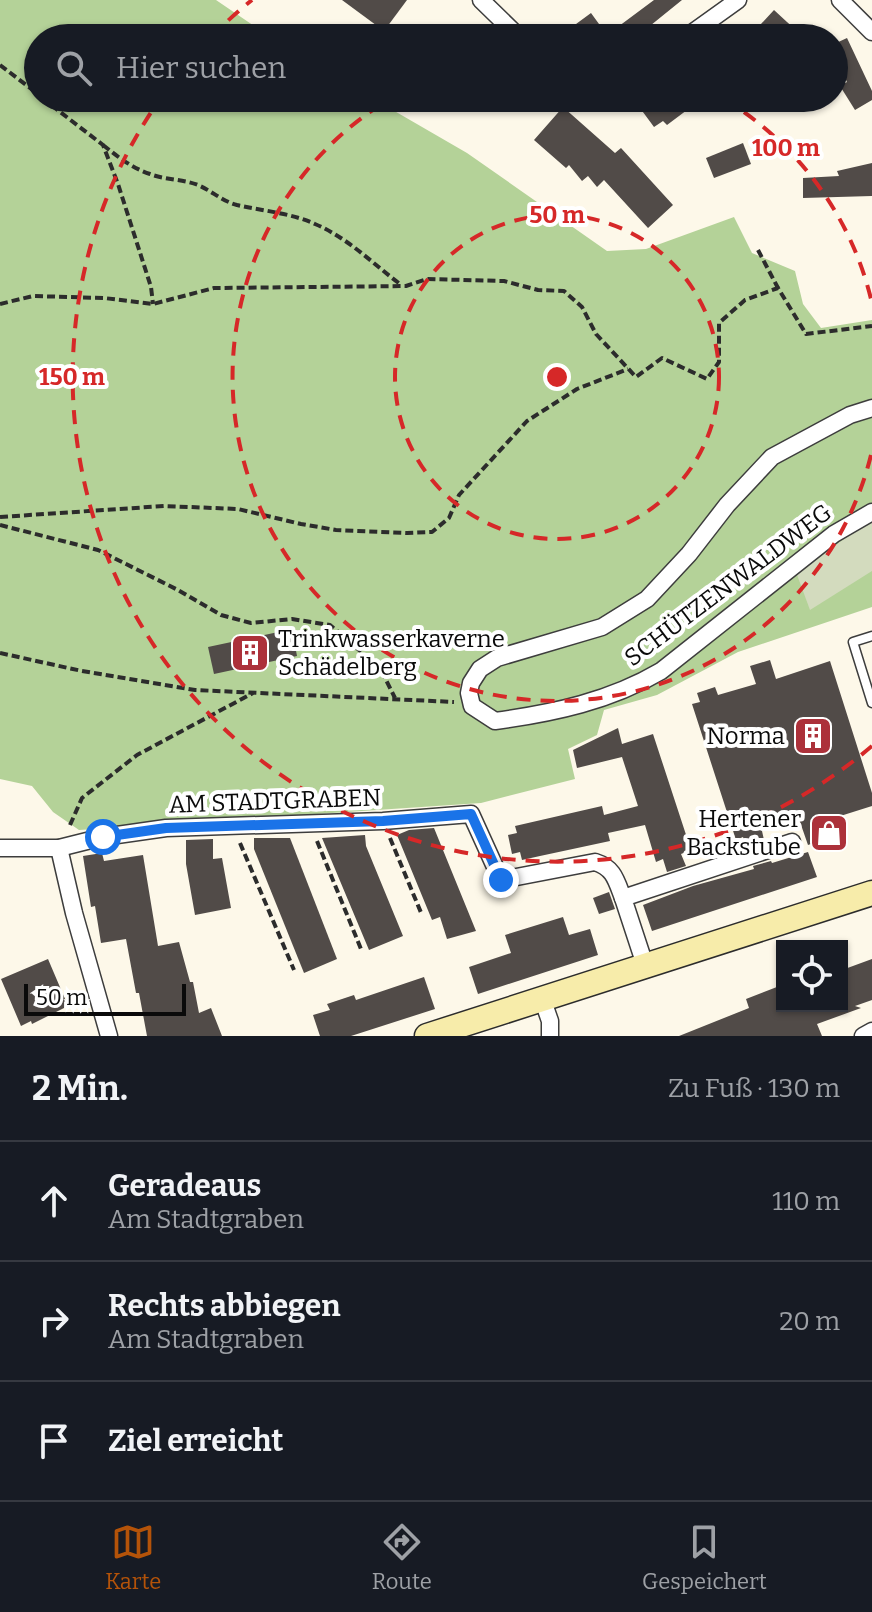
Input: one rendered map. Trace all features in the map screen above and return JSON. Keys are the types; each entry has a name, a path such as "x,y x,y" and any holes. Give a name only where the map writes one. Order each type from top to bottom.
{"main road":[{"path":"427,1036 872,893"}],"street":[{"path":"481,0 506,24"},
{"path":"705,24 738,0"},
{"path":"840,0 872,32"},
{"name":"SCHÜTZENWALDWEG","path":"872,408 850,415 772,457 647,599 602,627 497,658 480,669 471,683 469,693 472,706 495,721 546,714 630,689 661,671 834,534 872,512"},
{"name":"AM STADTGRABEN","path":"0,848 59,848 103,837 166,828 383,821 471,814 501,880 595,862 613,871 623,898"},
{"path":"645,965 623,898 792,842"},
{"path":"59,848 109,1036"},
{"path":"542,998 550,1021 550,1036"},
{"path":"863,1036 872,1031"}],"lane":[{"path":"872,636 853,642 872,703"}],"path":[{"path":"0,65 24,84"},
{"path":"61,112 123,161 152,175 201,186 232,204 297,217 316,224 353,244 402,286"},
{"path":"103,145 151,287 153,304"},
{"path":"758,250 806,334 872,326"},
{"path":"0,304 33,296 104,298 153,304 214,288 402,286 427,279 504,281 538,290 564,291 582,307 596,334 636,377 662,358 707,379 719,362 719,323 745,300 778,288"},
{"path":"0,517 164,506 238,509 336,530 432,532 449,518 459,495 527,421 577,389 628,369"},
{"path":"0,525 98,550 221,615 251,623 292,619 330,625 380,668 395,698"},
{"path":"0,653 195,690 395,698 472,706"},
{"path":"59,848 82,798 137,755 256,692"},
{"path":"383,821 422,915"},
{"path":"310,824 361,949"},
{"path":"233,826 294,970"}],"green space":[{"path":"0,0 216,0 251,24 24,24 24,112 396,112 467,153 607,251 646,249 734,217 752,253 795,271 803,304 821,328 872,320 872,607 738,652 657,695 604,710 597,735 568,749 575,779 481,803 79,830 53,812 32,786 0,779"},
{"path":"872,520 872,571 810,610 796,572"}],"building":[{"path":"342,0 407,0 389,24 375,24"},
{"path":"654,0 682,0 652,24 622,24"},
{"path":"774,10 789,24 761,24"},
{"path":"591,13 599,24 576,24"},
{"path":"848,40 872,91 872,100 855,110 848,99"},
{"path":"559,112 569,112 615,153 621,148 673,205 648,228 604,180 597,187 588,176 582,181 569,165 566,168 534,140"},
{"path":"643,112 684,112 667,125 663,121 654,127"},
{"path":"743,143 751,164 714,178 706,158"},
{"path":"872,163 872,196 803,198 803,178 839,176 837,171"},
{"name":"Trinkwasserkaverne Schädelberg","path":"292,629 297,656 214,674 208,647"},
{"path":"770,660 776,679 830,661 872,793 872,806 834,818 840,834 808,845 799,819 762,831 764,840 746,846 743,837 736,840 692,704 700,702 697,693 715,687 718,695 756,684 750,666"},
{"path":"618,728 622,744 653,734 691,850 681,854 686,866 667,872 663,859 656,862 645,825 608,833 610,841 522,860 520,852 512,854 508,835 517,833 515,826 602,806 604,815 638,806 622,757 577,768 573,750"},
{"path":"434,828 476,931 447,939 440,917 432,920 397,835 409,830"},
{"path":"365,835 366,846 403,936 369,950 322,838"},
{"path":"254,838 290,838 337,959 304,973 254,849"},
{"path":"213,839 213,859 222,858 231,908 195,915 186,864 186,840"},
{"path":"808,852 817,877 652,931 643,905 693,886 754,869 753,866"},
{"path":"102,853 104,861 143,855 158,946 179,942 190,982 193,982 199,1013 211,1008 222,1036 147,1036 126,939 101,943 95,906 91,907 83,856"},
{"path":"609,892 615,909 599,914 593,898"},
{"path":"563,917 569,935 590,929 598,955 478,994 469,967 511,953 505,935"},
{"path":"48,959 68,1006 32,1024 31,1021 21,1026 1,979"},
{"path":"872,959 872,1000 855,1006 861,1008 817,1024 822,1036 679,1036 749,1008 746,999 776,987 776,1012 848,1012 848,968"},
{"path":"424,977 435,1009 351,1036 320,1036 313,1015 330,1010 327,1004 354,995 356,1000"}],"place":[{"name":"Trinkwasserkaverne Schädelberg","path":"250,653"},
{"name":"Norma","path":"813,736"},
{"name":"Hertener Backstube","path":"829,833"}],"route":[{"path":"103,837 166,828 383,821 471,814 501,880"}]}
